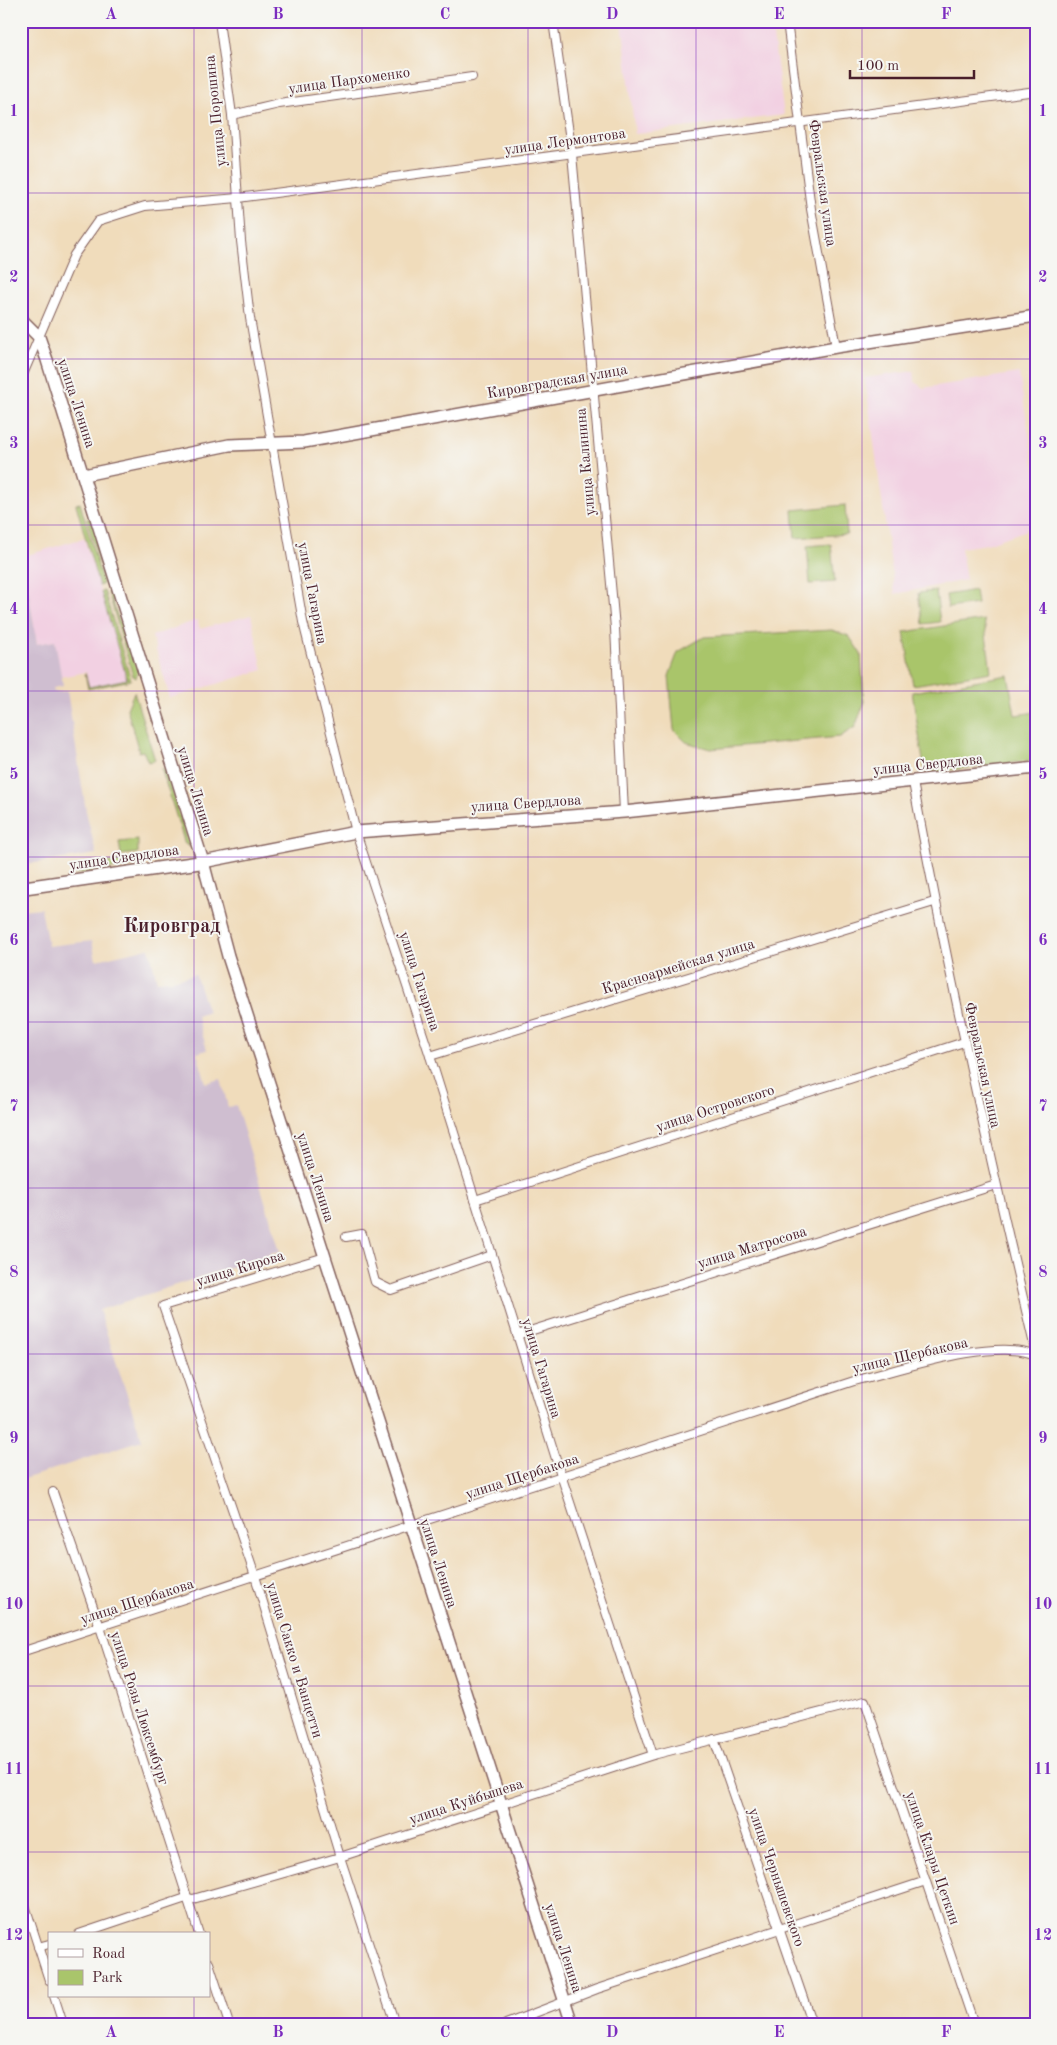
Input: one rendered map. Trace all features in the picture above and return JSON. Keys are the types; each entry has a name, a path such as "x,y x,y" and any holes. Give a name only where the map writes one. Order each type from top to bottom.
{"main road":[{"name":"Кировградская улица","path":"84,475 229,445 304,442 836,347 1036,316"},
{"path":"21,319 39,338"},
{"name":"улица Ленина","path":"39,338 84,475 202,862 228,956 572,2024"},
{"name":"улица Свердлова","path":"21,888 202,862 356,832 624,812 1036,768"}],"street":[{"name":"улица Порошина","path":"218,21 232,115 238,198"},
{"name":"улица Калинина","path":"553,21 572,154 615,628 624,812"},
{"name":"Февральская улица","path":"787,21 811,209 836,347"},
{"name":"улица Пархоменко","path":"232,115 278,104 472,77"},
{"name":"улица Лермонтова","path":"39,338 74,255 98,221 145,206 238,198 1036,91"},
{"name":"улица Гагарина","path":"238,198 250,318 304,622 356,832 430,1056 562,1478 654,1755"},
{"path":"21,379 39,338"},
{"name":"Февральская улица","path":"913,782 934,902 964,1042 1036,1354"},
{"name":"Красноармейская улица","path":"430,1056 934,902"},
{"name":"улица Островского","path":"475,1200 964,1042"},
{"name":"улица Матросова","path":"517,1335 996,1185"},
{"path":"346,1237 362,1234 375,1282 390,1290 492,1255"},
{"name":"улица Кирова","path":"163,1306 325,1256"},
{"name":"улица Сакко и Ванцетти","path":"163,1306 256,1576 340,1857 395,2024"},
{"name":"улица Щербакова","path":"21,1652 100,1628 863,1379 946,1359 998,1349 1025,1351 1036,1354"},
{"name":"улица Розы Люксембург","path":"53,1492 100,1628 198,1932"},
{"name":"улица Куйбышева","path":"85,1932 186,1898 193,1899 340,1857 654,1755 865,1701"},
{"name":"улица Клары Цеткин","path":"865,1701 974,2024"},
{"name":"улица Чернышевского","path":"714,1739 781,1928 812,2024"},
{"path":"506,2024 565,2000 926,1881"},
{"path":"21,1893 48,1977"},
{"path":"38,1947 48,1944"},
{"path":"210,1966 230,2024"},
{"path":"55,1998 63,2024"}],"shaded area":[{"path":"622,21 771,21 784,115 635,134"},
{"path":"914,371 915,382 923,388 1019,373 1036,478 1036,521 1024,531 987,544 961,548 966,580 895,594 865,378"},
{"path":"84,538 127,679 89,687 86,672 61,677 55,641 37,644 26,577 21,578 21,557"},
{"path":"26,577 37,644 55,641 63,686 53,688 54,692 67,691 86,811 96,854 21,865 21,578"},
{"path":"251,615 263,670 170,698 152,636 197,620 200,629"},
{"path":"41,908 48,946 92,941 96,960 149,948 157,981 173,980 195,974 208,1012 197,1016 207,1050 197,1053 206,1083 221,1079 228,1107 236,1105 280,1251 99,1310 142,1440 21,1480 21,910"}],"green space":[{"path":"80,503 103,584 99,586 76,504"},
{"path":"845,505 847,534 795,538 793,510"},
{"path":"88,518 92,520 115,597 112,600 119,621 123,623 138,672 136,678 133,676 87,520"},
{"path":"831,544 835,582 810,584 807,546"},
{"path":"975,590 977,604 948,608 946,595"},
{"path":"104,591 131,680 88,689 85,673 89,687 127,679 101,592"},
{"path":"936,591 940,622 923,624 918,593"},
{"path":"984,620 991,672 913,685 904,632"},
{"path":"832,630 849,636 861,654 864,704 855,727 840,737 710,749 686,742 674,730 669,676 678,652 704,637"},
{"path":"1008,675 1015,715 1036,712 1036,760 925,773 912,692"},
{"path":"134,692 154,761 148,762 143,751 139,752 127,709"},
{"path":"161,768 166,771 190,847 185,844"},
{"path":"138,840 138,853 121,855 119,842"},
{"path":"137,858 141,859 140,865 75,874 72,872 74,868"}],"district":[{"name":"Кировград","path":"172,925"}]}
